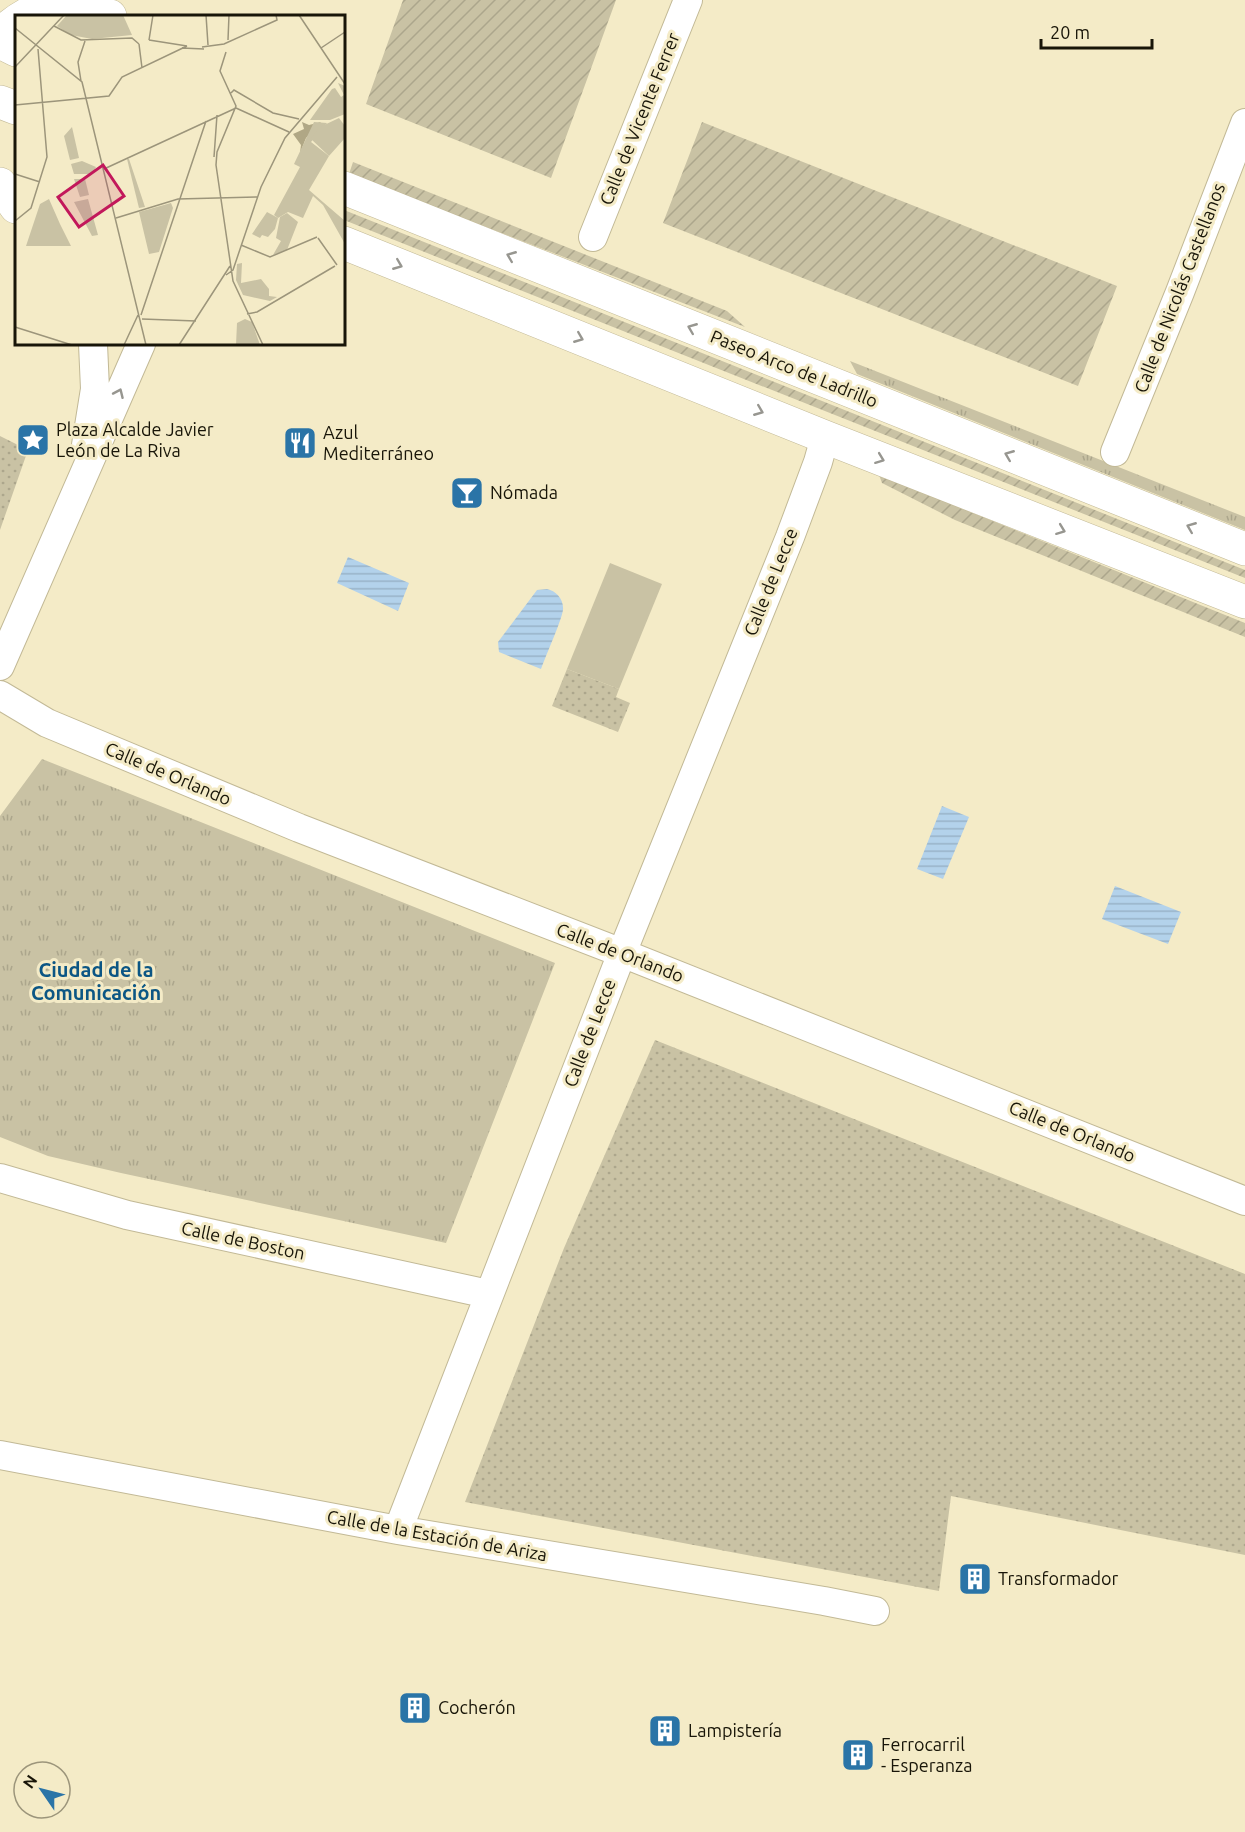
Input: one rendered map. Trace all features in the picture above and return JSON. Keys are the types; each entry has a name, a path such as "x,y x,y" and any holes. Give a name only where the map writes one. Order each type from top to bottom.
{"main road":[{"path":"118,0 124,15"},
{"path":"18,15 36,3 59,1 81,4 108,15"},
{"path":"0,34 15,18"},
{"path":"0,42 15,50"},
{"path":"0,102 15,108"},
{"path":"0,184 15,206"},
{"name":"Paseo Arco de Ladrillo","path":"345,188 1245,549"},
{"path":"345,243 825,437 1245,602"}],"street":[{"name":"Calle de Vicente Ferrer","path":"592,237 688,0"},
{"name":"Calle de Nicolás Castellanos","path":"1115,452 1180,292 1237,165 1245,123"},
{"path":"79,486 95,389 93,345"},
{"path":"0,666 141,345"},
{"name":"Calle de Lecce","path":"398,1530 622,953 790,537 825,437"},
{"name":"Calle de Orlando","path":"0,694 47,723 288,824 622,953 1245,1201"},
{"name":"Calle de Boston","path":"0,1178 127,1215 488,1294"},
{"name":"Calle de la Estación de Ariza","path":"0,1455 398,1530 875,1611"}],"green space":[{"path":"403,0 616,0 551,178 366,104"},
{"path":"702,122 1117,286 1078,386 663,223"},
{"path":"353,162 727,311 745,327 349,174"},
{"path":"345,210 1245,570 1245,578 345,220"},
{"path":"850,361 1245,517 1245,530 857,374"},
{"path":"0,436 28,450 0,530"},
{"path":"879,475 1245,623 1245,637 955,520 882,483"},
{"path":"610,563 662,584 619,689 567,669"},
{"path":"567,669 619,689 616,697 630,703 618,732 552,706"},
{"path":"42,759 555,963 446,1243 48,1156 0,1137 0,816"},
{"path":"655,1040 1245,1274 1245,1555 951,1496 939,1591 465,1502 564,1248"}],"water":[{"path":"348,557 409,583 398,611 337,583"},
{"path":"547,589 559,596 563,610 541,669 499,652 498,642 537,590"},
{"path":"942,806 969,817 943,879 917,869"},
{"path":"1115,886 1181,912 1168,944 1102,919"}],"place":[{"name":"Plaza Alcalde Javier León de La Riva","path":"33,440"},
{"name":"Azul Mediterráneo","path":"300,443"},
{"name":"Nómada","path":"467,493"},
{"name":"Transformador","path":"975,1579"},
{"name":"Cocherón","path":"415,1708"},
{"name":"Lampistería","path":"665,1731"},
{"name":"Ferrocarril - Esperanza","path":"858,1755"}],"district":[{"name":"Ciudad de la Comunicación","path":"96,982"}]}
